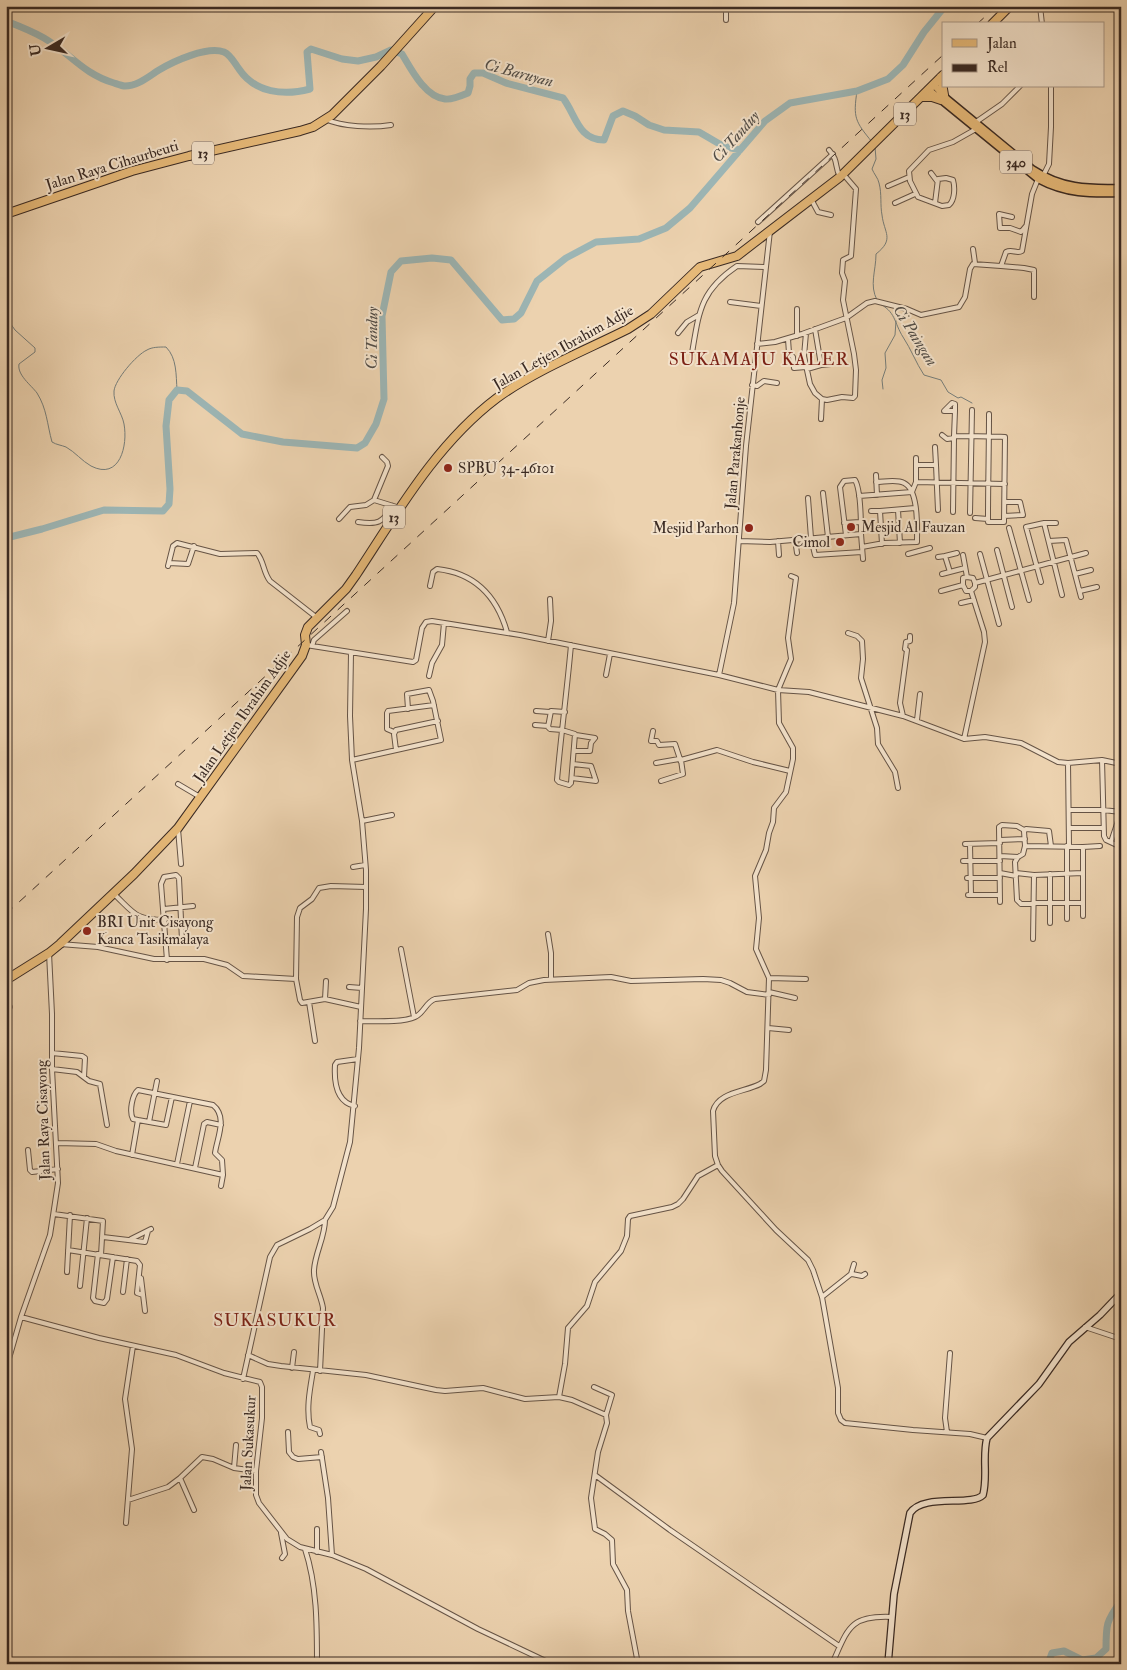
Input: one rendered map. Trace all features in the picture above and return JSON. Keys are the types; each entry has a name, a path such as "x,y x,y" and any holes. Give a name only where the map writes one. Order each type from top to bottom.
{"highway":[{"name":"Jalan Raya Cihaurbeuti","path":"6,214 132,171 189,156 307,130 325,120 381,66 435,6"},
{"path":"994,22 1010,6"},
{"name":"13","path":"922,97 942,76"},
{"path":"922,97 943,98 943,88"},
{"name":"Jalan Letjen Ibrahim Adjie","path":"6,980 60,944 114,893 177,828 309,646 305,635 308,627 356,576 397,507 424,472 475,416 497,398 528,379 652,314 700,267 737,256 841,175 922,97"}],"main road":[{"name":"340","path":"931,87 1019,161 1057,188 1071,192 1121,193"},
{"name":"340","path":"1040,177 1072,186 1121,188"}],"street":[{"path":"726,6 726,20"},
{"path":"1040,6 1042,22"},
{"path":"937,181 940,178 953,180 954,196 949,205 944,206 920,199 915,194 909,177 910,169 929,150 953,142 976,126 1018,88"},
{"path":"1001,266 1006,252 1022,251 1032,194 1049,164 1051,88"},
{"path":"325,120 335,123 377,127 391,125"},
{"path":"758,222 831,152 837,163 837,172 856,189 851,256 843,260 842,273 845,282 843,300 856,370 855,396 852,398 822,399 811,387 804,356 806,333"},
{"path":"931,173 937,181 935,203"},
{"path":"888,186 909,177"},
{"path":"895,203 915,194"},
{"path":"811,199 818,212 831,215"},
{"path":"1012,218 999,214 1000,228 1010,228 1021,232 1026,226"},
{"name":"Jalan Parakanhonje","path":"719,676 734,603 752,386 770,231"},
{"path":"973,249 975,264"},
{"path":"757,344 788,339 806,333 846,318 867,303 877,301 906,309 918,315 956,308 963,301 970,269 975,264 1034,270 1034,297"},
{"path":"692,353 699,315 711,287 734,268 743,265 765,268"},
{"path":"730,302 761,306"},
{"path":"797,309 797,336"},
{"path":"678,333 687,322 699,315"},
{"path":"815,329 821,365"},
{"path":"788,339 789,353 793,357 794,370 830,364"},
{"path":"752,386 757,386 764,381 777,383"},
{"path":"822,399 822,419"},
{"path":"970,513 972,410"},
{"path":"953,512 955,411"},
{"path":"988,519 989,414"},
{"path":"942,435 947,439 972,436 1005,437 1004,522 988,522 988,519 975,518"},
{"path":"935,447 938,510"},
{"path":"339,519 350,508 366,505 374,500 388,466 388,462 382,457"},
{"path":"912,492 916,482 916,458"},
{"path":"916,465 936,465"},
{"path":"876,475 877,495"},
{"path":"846,535 841,485 844,481 856,480 859,496 863,559"},
{"path":"876,482 900,481 907,485 912,492 919,551"},
{"path":"916,482 1005,484"},
{"path":"823,492 828,537"},
{"path":"859,496 912,492"},
{"path":"808,498 811,538 817,556 882,544 918,542"},
{"path":"374,500 397,507"},
{"path":"1004,502 1020,502 1023,515 1004,516"},
{"path":"358,522 369,524 379,522 397,507"},
{"path":"871,511 915,508"},
{"path":"898,510 900,543"},
{"path":"880,511 882,544"},
{"path":"844,523 860,522"},
{"path":"1044,523 1062,596"},
{"path":"1041,582 1026,527 1044,523 1056,523"},
{"path":"1009,528 1029,600"},
{"path":"739,541 770,542 861,534"},
{"path":"795,539 797,553"},
{"path":"1049,541 1066,540 1081,597"},
{"path":"778,541 779,555"},
{"path":"194,546 188,564 169,564 175,543 180,542 194,546 220,554 257,553 266,576 270,581 316,617"},
{"path":"908,554 930,548"},
{"path":"997,550 1012,607"},
{"path":"938,558 957,553"},
{"path":"975,583 1086,553"},
{"path":"980,554 999,624"},
{"path":"963,555 967,577"},
{"path":"945,556 950,572"},
{"path":"942,574 966,568"},
{"path":"430,586 433,572 437,569 460,575 474,582 499,609 507,632"},
{"path":"1075,574 1091,570"},
{"path":"793,576 794,600 788,638 790,659 778,690 780,728 790,742 794,753 786,792 774,808 773,822 768,833 766,850 755,876 760,918 756,949 769,978 767,1062 764,1080 754,1087 727,1096 718,1101 714,1106 715,1156 718,1165 776,1230 808,1260 818,1282 822,1297 838,1388 838,1413 841,1420 912,1430 970,1434 987,1438"},
{"path":"964,739 985,639 972,590 975,587 974,578 963,578 963,585 966,591 972,590"},
{"path":"942,591 963,585"},
{"path":"1080,591 1097,587"},
{"path":"548,641 551,621 550,599"},
{"path":"961,603 974,600"},
{"path":"309,646 347,611"},
{"path":"309,646 413,662 416,660 424,625 432,621 507,632 778,690 809,692 917,720 964,739 985,737 1021,743 1053,759 1068,763 1102,760 1121,764"},
{"path":"429,676 432,663 442,645 444,623"},
{"path":"848,634 857,636 862,641 861,677 877,728 878,744 895,772 898,788"},
{"path":"902,716 900,703 907,651 905,649 906,642 910,641 910,636"},
{"path":"571,645 557,780 569,785 572,783 576,735"},
{"path":"320,1371 323,1308 322,1298 314,1278 314,1270 325,1220 336,1198 350,1142 358,1059 362,988 366,888 362,821 352,760 350,653"},
{"path":"606,675 610,654"},
{"path":"352,760 441,740 438,721 429,690 407,694 408,709"},
{"path":"917,720 920,694"},
{"path":"394,732 387,729 387,712 434,705"},
{"path":"536,712 564,712"},
{"path":"548,726 550,712"},
{"path":"394,732 438,721"},
{"path":"535,725 548,726 550,729 595,738 591,743 590,752 575,750"},
{"path":"653,731 651,741 657,741 659,745 675,744 683,774 661,781"},
{"path":"394,732 396,750"},
{"path":"656,763 680,760 717,750 753,762 790,771"},
{"path":"1102,760 1104,838 1121,846"},
{"path":"1067,919 1070,810 1068,763"},
{"path":"572,778 596,781 591,766 573,764"},
{"path":"178,784 200,797"},
{"path":"1070,810 1121,812 1110,842"},
{"path":"362,821 392,815"},
{"path":"1000,902 999,827 1002,825 1017,826 1024,830 1049,830 1051,846"},
{"path":"177,828 181,864"},
{"path":"1069,828 1104,828"},
{"path":"963,861 1018,857 1023,854 1025,846 1024,830"},
{"path":"1000,895 969,895 970,861 968,844 1024,839"},
{"path":"1025,846 1100,846"},
{"path":"1083,847 1083,916"},
{"path":"1018,857 1015,862 1018,902 1021,904 1083,903"},
{"path":"353,867 365,865"},
{"path":"969,878 1016,874 1083,873"},
{"path":"1033,939 1034,874"},
{"path":"1050,874 1050,923"},
{"path":"167,960 161,884 164,877 179,877 182,940"},
{"path":"361,1008 326,999 300,1002 296,979 297,917 300,908 312,899 319,888 331,886 366,888"},
{"path":"114,893 139,917 148,920 165,920"},
{"path":"164,909 192,906"},
{"path":"182,923 194,922"},
{"path":"548,934 551,979"},
{"path":"166,942 196,939"},
{"path":"60,944 98,947 154,959 204,959 227,965 243,976 296,979"},
{"path":"401,948 414,1017"},
{"name":"Jalan Raya Cisayong","path":"6,1369 21,1317 50,1235 54,1214 58,1169 52,1068 49,953"},
{"path":"360,1021 405,1020 423,1011 430,1001 435,999 517,990 533,982 551,979 611,976 631,981 703,979 730,983 747,992 795,998"},
{"path":"769,978 806,979"},
{"path":"326,981 326,999"},
{"path":"349,987 362,988"},
{"path":"309,1002 315,1041"},
{"path":"768,1028 789,1030"},
{"path":"52,1053 82,1056 85,1062 84,1077"},
{"path":"354,1106 343,1101 338,1092 335,1084 335,1065 337,1062 358,1059"},
{"path":"52,1068 73,1071 89,1081 101,1085 107,1125"},
{"path":"149,1122 158,1080"},
{"path":"172,1097 166,1125 132,1118 135,1092 143,1090 212,1105 218,1111 221,1125 215,1153 222,1160 223,1175 221,1186"},
{"path":"177,1164 190,1101"},
{"path":"132,1155 138,1120"},
{"path":"195,1168 205,1123 221,1125"},
{"path":"57,1143 96,1144 132,1155 223,1175"},
{"path":"28,1150 30,1170 32,1172 58,1169"},
{"path":"559,1397 565,1364 568,1328 587,1306 595,1282 622,1251 627,1236 628,1219 630,1216 678,1204 696,1179 718,1165"},
{"path":"54,1214 103,1221 103,1237 93,1298 95,1301 104,1303 108,1300 112,1257"},
{"path":"67,1272 70,1216"},
{"path":"80,1286 87,1218"},
{"path":"243,1379 266,1270 274,1249 277,1245 325,1220"},
{"path":"103,1237 128,1240 145,1242 150,1230 128,1240"},
{"path":"68,1250 139,1262 140,1271 137,1293 143,1295 145,1311"},
{"path":"123,1292 128,1259"},
{"path":"822,1297 852,1274 854,1264"},
{"path":"852,1274 861,1276 865,1274"},
{"path":"888,1664 894,1594 910,1513 916,1507 932,1502 976,1500 983,1495 986,1480 985,1447 987,1438 1039,1384 1063,1350 1121,1293"},
{"name":"Jalan Sukasukur","path":"21,1317 176,1355 262,1384 261,1437 256,1472 257,1498 287,1539 305,1548 332,1555 366,1569 478,1629 552,1664"},
{"path":"1085,1328 1121,1339"},
{"path":"126,1523 132,1449 126,1399 133,1346"},
{"path":"292,1368 294,1352"},
{"path":"947,1432 945,1418 950,1353"},
{"path":"248,1355 268,1364 313,1371 366,1375 445,1391 483,1388 525,1399 559,1397 606,1415"},
{"path":"313,1371 309,1397 309,1422 311,1428 319,1430 320,1434"},
{"path":"594,1387 612,1395 606,1415 607,1423 598,1452 590,1501 594,1526 597,1531 605,1534 612,1540 614,1564 627,1590 628,1611 638,1664"},
{"path":"288,1432 289,1452 293,1457 298,1459 322,1457"},
{"path":"234,1468 236,1446"},
{"path":"321,1452 328,1498 332,1555"},
{"path":"128,1500 161,1490 180,1478 202,1457 213,1459 234,1468 256,1472"},
{"path":"595,1475 670,1530 839,1646"},
{"path":"180,1478 194,1510"},
{"path":"317,1529 317,1552"},
{"path":"281,1531 285,1554 282,1558"},
{"path":"305,1548 315,1595 317,1664"},
{"path":"832,1664 847,1632 857,1622 876,1616 892,1617"}],"waterway":[{"name":"Ci Tanduy","path":"6,538 104,510 163,511 169,504 170,489 166,426 169,400 177,390 187,391 242,434 283,442 357,448 365,443 376,424 384,399 382,316 391,272 401,261 432,258 451,260 502,320 514,319 521,313 537,281 566,258 596,242 639,239 666,228 690,208 765,121 790,103 857,91 888,79 903,65 924,32 945,6"},
{"name":"Ci Baruyan","path":"6,21 44,38 85,69 103,79 124,86 139,83 165,66 182,59 200,53 217,51 229,55 246,77 262,88 280,92 300,91 310,89 307,52 311,49 342,59 358,61 376,57 391,50 402,54 419,81 438,97 451,99 468,93 470,79 474,73 483,73 506,83 563,98 583,131 595,139 604,140 613,116 623,111 649,125 664,130 699,132 723,146 740,150"},
{"name":"Ci Paingan","path":"857,91 855,107 857,119 872,142"},
{"name":"Ci Paingan","path":"875,147 876,159 872,169 879,183 881,211 887,236 882,249 876,254 873,289 877,300"},
{"name":"Ci Paingan","path":"878,303 884,306 894,318 924,375 941,380 948,392 972,403"},
{"path":"6,317 15,330 35,348 35,352 19,364 19,368 22,376 40,399 45,411 52,442 66,447 91,466 109,469 120,458 125,442 125,432 114,391 122,375 137,357 151,348 166,347 174,361 177,390"},
{"path":"883,389 882,380 886,368 885,353 895,335 896,321"},
{"path":"1048,1664 1052,1653 1064,1651 1082,1660 1096,1658 1106,1649 1108,1623 1121,1601"}],"railway":[{"path":"979,22 997,6"},
{"path":"6,914 942,56"}],"place":[{"name":"SPBU 34-46101","path":"448,468"},
{"name":"Mesjid Al Fauzan","path":"851,527"},
{"name":"Mesjid Parhon","path":"749,528"},
{"name":"Cimol","path":"840,542"},
{"name":"BRI Unit Cisayong Kanca Tasikmalaya","path":"87,931"}],"district":[{"name":"SUKAMAJU KALER","path":"759,359"},
{"name":"SUKASUKUR","path":"275,1320"}]}
